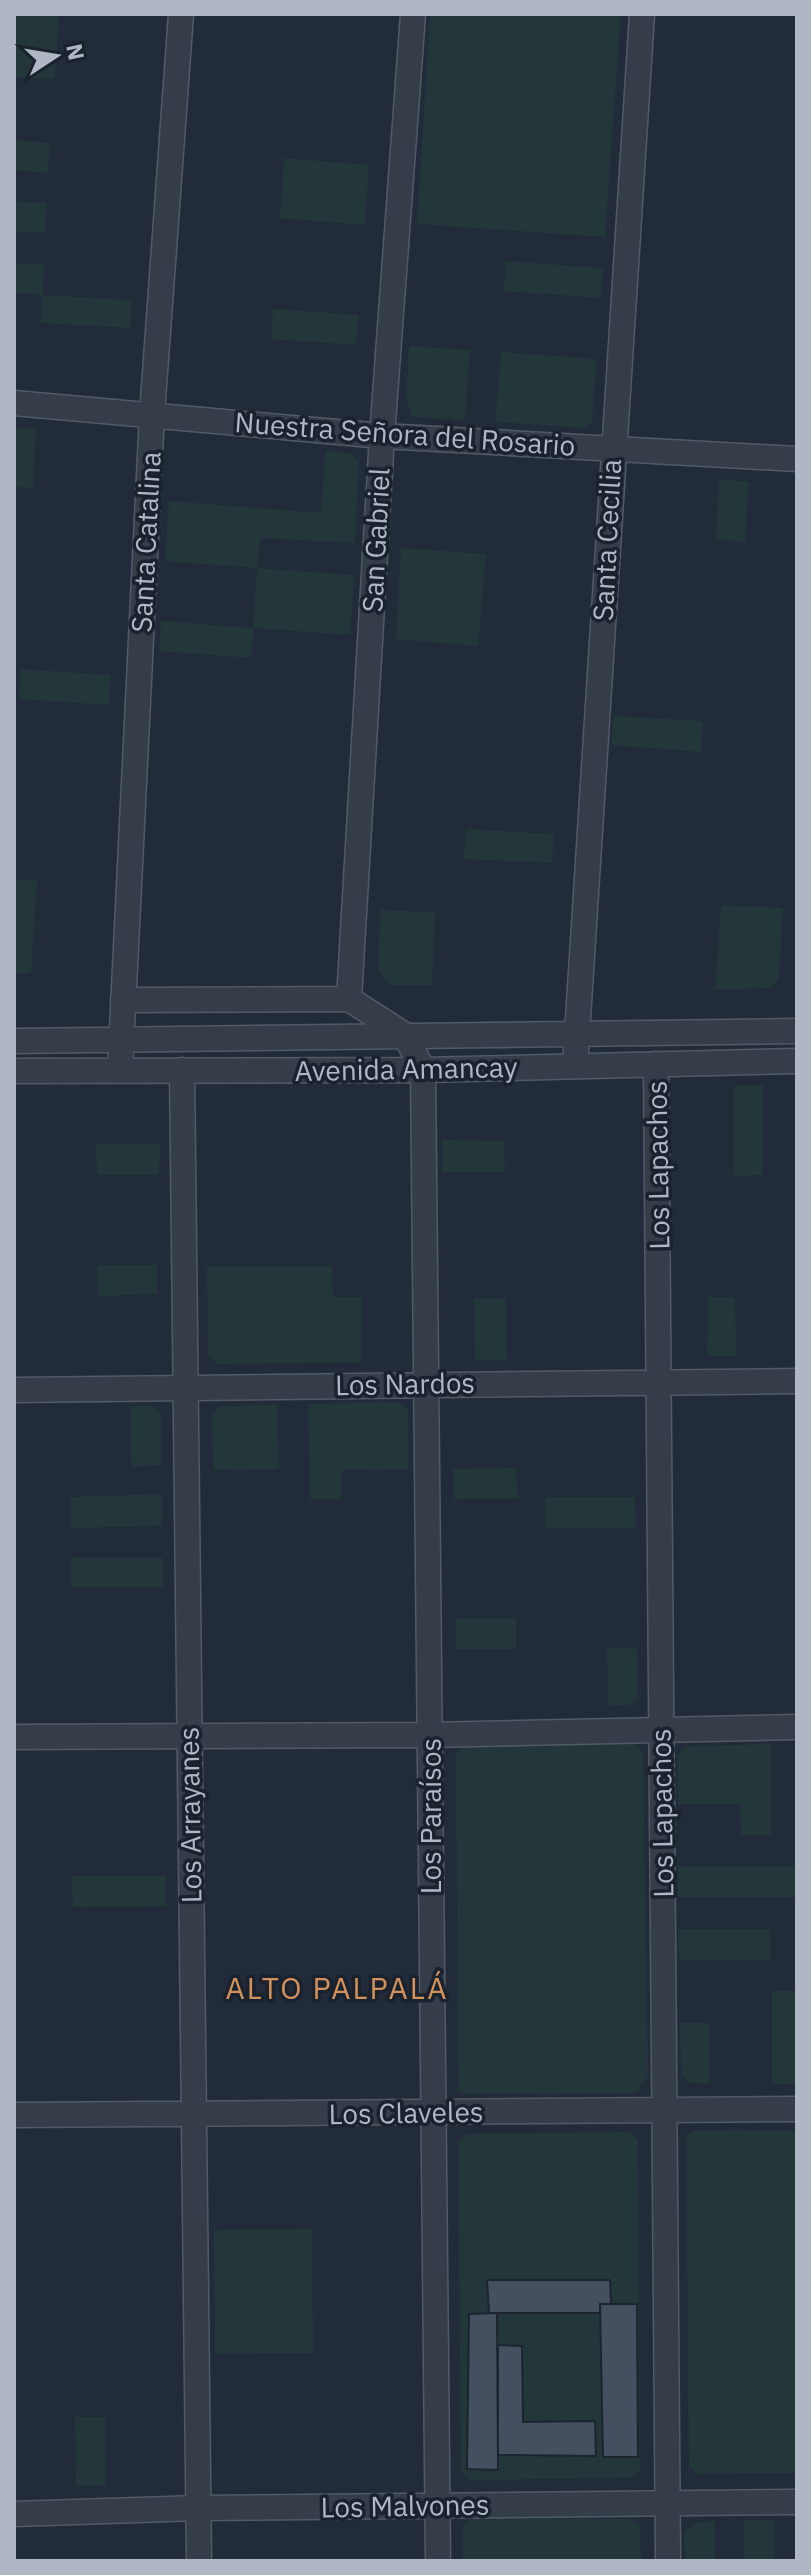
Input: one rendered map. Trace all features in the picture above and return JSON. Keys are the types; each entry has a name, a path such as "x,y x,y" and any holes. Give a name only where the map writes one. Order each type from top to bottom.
{"street":[{"name":"Santa Catalina","path":"120,1070 152,414 181,14"},
{"name":"San Gabriel","path":"349,999 382,436 413,14"},
{"name":"Santa Cecilia","path":"575,1066 642,14"},
{"name":"Nuestra Señora del Rosario","path":"14,403 382,436 797,459"},
{"path":"123,1000 349,999 405,1035 423,1070"},
{"name":"Avenida Amancay","path":"14,1041 797,1031"},
{"name":"Avenida Amancay","path":"14,1071 423,1070 797,1061"},
{"name":"Los Lapachos","path":"656,1064 661,1384 668,2561"},
{"name":"Los Arrayanes","path":"182,1070 188,1736 197,2115 199,2561"},
{"name":"Los Paraísos","path":"423,1070 429,1383 438,2561"},
{"name":"Los Nardos","path":"14,1390 797,1381"},
{"path":"14,1737 430,1735 797,1727"},
{"name":"Los Claveles","path":"14,2115 797,2109"},
{"name":"Los Malvones","path":"14,2514 199,2508 797,2502"}],"green space":[{"path":"14,14 59,14 55,79 14,77"},
{"path":"430,14 621,14 605,237 417,224"},
{"path":"14,140 50,143 48,173 14,170"},
{"path":"284,158 369,165 365,225 280,218"},
{"path":"14,201 47,203 45,233 14,231"},
{"path":"506,261 603,268 601,298 504,291"},
{"path":"14,263 44,265 43,295 132,300 130,328 41,323 42,295 14,293"},
{"path":"273,309 359,315 356,345 271,339"},
{"path":"409,346 470,350 465,420 412,417 406,399"},
{"path":"501,352 597,359 592,421 585,428 495,422"},
{"path":"14,428 36,429 33,488 14,487"},
{"path":"325,450 351,454 359,462 355,543 260,538 257,568 165,561 169,501 321,513"},
{"path":"719,479 749,482 745,542 716,539"},
{"path":"401,548 486,554 478,646 396,639"},
{"path":"257,568 354,575 350,635 254,628 251,658 159,651 161,621 253,628"},
{"path":"20,669 111,675 109,705 19,699"},
{"path":"613,716 703,721 701,752 611,745"},
{"path":"466,829 554,834 552,863 464,859"},
{"path":"14,879 37,880 31,973 14,973"},
{"path":"721,905 783,908 779,980 770,988 715,990"},
{"path":"380,910 435,912 432,985 390,985 378,970"},
{"path":"763,1085 763,1175 734,1176 734,1086"},
{"path":"442,1140 504,1141 505,1172 442,1172"},
{"path":"96,1144 160,1144 159,1175 97,1175"},
{"path":"97,1265 157,1265 157,1294 98,1296"},
{"path":"207,1266 332,1266 333,1297 362,1297 361,1362 217,1364 208,1356"},
{"path":"708,1297 735,1297 736,1356 707,1356"},
{"path":"474,1298 506,1298 507,1360 475,1361"},
{"path":"400,1402 408,1410 408,1469 342,1470 341,1499 310,1499 308,1404"},
{"path":"277,1405 279,1469 213,1470 212,1414 221,1406"},
{"path":"130,1406 153,1406 161,1413 161,1465 131,1467"},
{"path":"516,1468 518,1498 454,1499 453,1469"},
{"path":"162,1494 162,1526 71,1528 71,1497"},
{"path":"545,1497 635,1497 636,1528 545,1528"},
{"path":"71,1558 163,1558 163,1587 71,1587"},
{"path":"456,1618 516,1618 516,1649 456,1649"},
{"path":"607,1648 637,1648 638,1697 630,1705 608,1706"},
{"path":"635,1743 643,1752 648,2076 636,2093 463,2094 458,2091 456,1755 465,1746"},
{"path":"771,1744 771,1835 741,1835 740,1804 678,1804 678,1754 687,1746"},
{"path":"678,1866 797,1866 797,1897 678,1897"},
{"path":"72,1876 166,1876 166,1906 73,1907"},
{"path":"678,1929 770,1929 771,1960 679,1960"},
{"path":"772,1991 797,1991 797,2084 772,2084"},
{"path":"680,2023 710,2023 710,2083 691,2083 681,2075"},
{"path":"694,2130 797,2131 797,2473 697,2474 689,2466 686,2137"},
{"path":"630,2132 638,2140 640,2470 632,2478 469,2480 461,2472 458,2143 466,2134"},
{"path":"312,2229 313,2353 215,2354 214,2230"},
{"path":"75,2417 105,2417 106,2486 76,2486"},
{"path":"471,2518 632,2519 640,2527 641,2561 463,2561 463,2524"},
{"path":"744,2520 775,2520 775,2561 744,2561"},
{"path":"715,2521 715,2561 685,2561 684,2532 696,2522"}],"building":[{"path":"487,2280 610,2280 611,2304 600,2304 600,2313 489,2313"},
{"path":"600,2304 637,2304 638,2457 603,2457"},
{"path":"497,2313 498,2470 467,2469 469,2314"},
{"path":"498,2345 522,2346 523,2422 595,2421 596,2456 498,2455"}],"district":[{"name":"ALTO PALPALÁ","path":"337,1989"}]}
